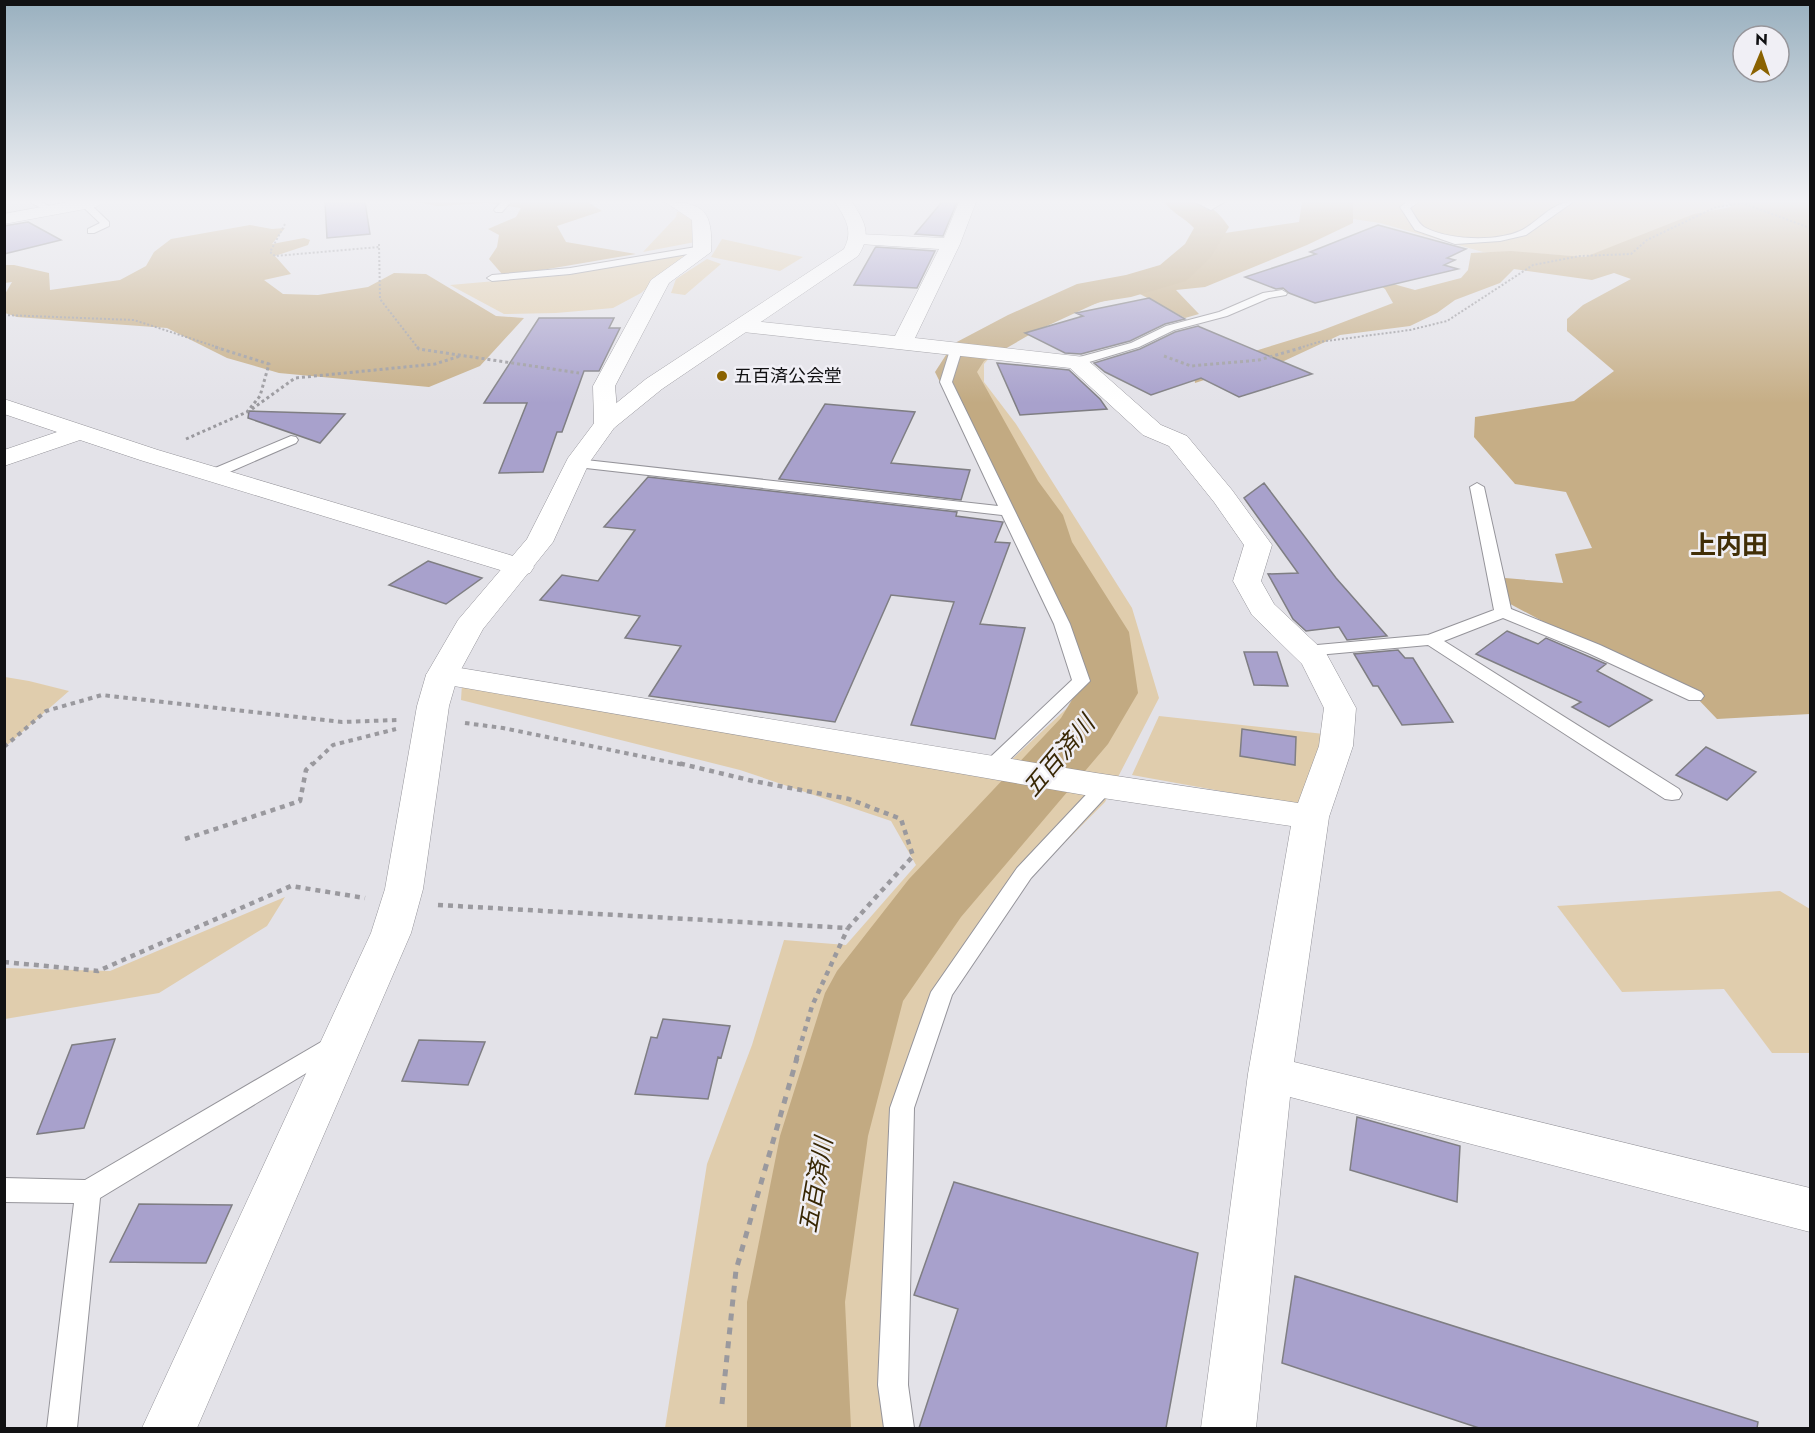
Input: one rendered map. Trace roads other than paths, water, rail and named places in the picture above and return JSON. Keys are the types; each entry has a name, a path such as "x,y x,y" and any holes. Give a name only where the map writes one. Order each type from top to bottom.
{"street":[{"path":"606,423 604,386 661,280 677,269"},
{"path":"169,1428 391,933 400,903 431,719 442,675 469,626 520,567 538,542 577,463 606,423 654,384 826,269"},
{"path":"902,345 939,269"},
{"path":"743,326 902,345 1076,362 1152,430 1178,441 1224,496 1258,545 1247,581 1252,591 1262,609 1315,660 1340,708 1336,746 1311,817 1270,1074 1228,1428"},
{"path":"4,406 149,455 520,567"},
{"path":"4,459 79,432"},
{"path":"442,675 1100,785 1311,817"},
{"path":"1270,1074 1810,1210"}],"lane":[{"path":"492,278 583,269"},
{"path":"1076,362 1136,345 1170,328 1223,314 1267,295 1282,293"},
{"path":"956,350 946,382 1062,624 1081,681 978,765"},
{"path":"213,474 291,440"},
{"path":"577,463 1007,511"},
{"path":"1478,488 1503,612"},
{"path":"1306,651 1431,640 1503,612 1594,649 1695,696"},
{"path":"1431,640 1672,794"},
{"path":"899,1428 893,1385 902,1108 942,992 1024,873 1100,785"},
{"path":"4,1190 88,1192 345,1038"},
{"path":"62,1428 88,1192"}],"waterway":[{"name":"五百済川","path":"799,1428 796,1302 824,1136 865,993 935,898 1085,730 1107,693 1100,632 1046,542 1037,515 1015,484 956,372 968,353 1022,323 1090,292 1131,286 1173,273 1178,269"}],"place":[{"name":"五百済公会堂","path":"722,376"}],"district":[{"name":"上内田","path":"1729,545"}]}
